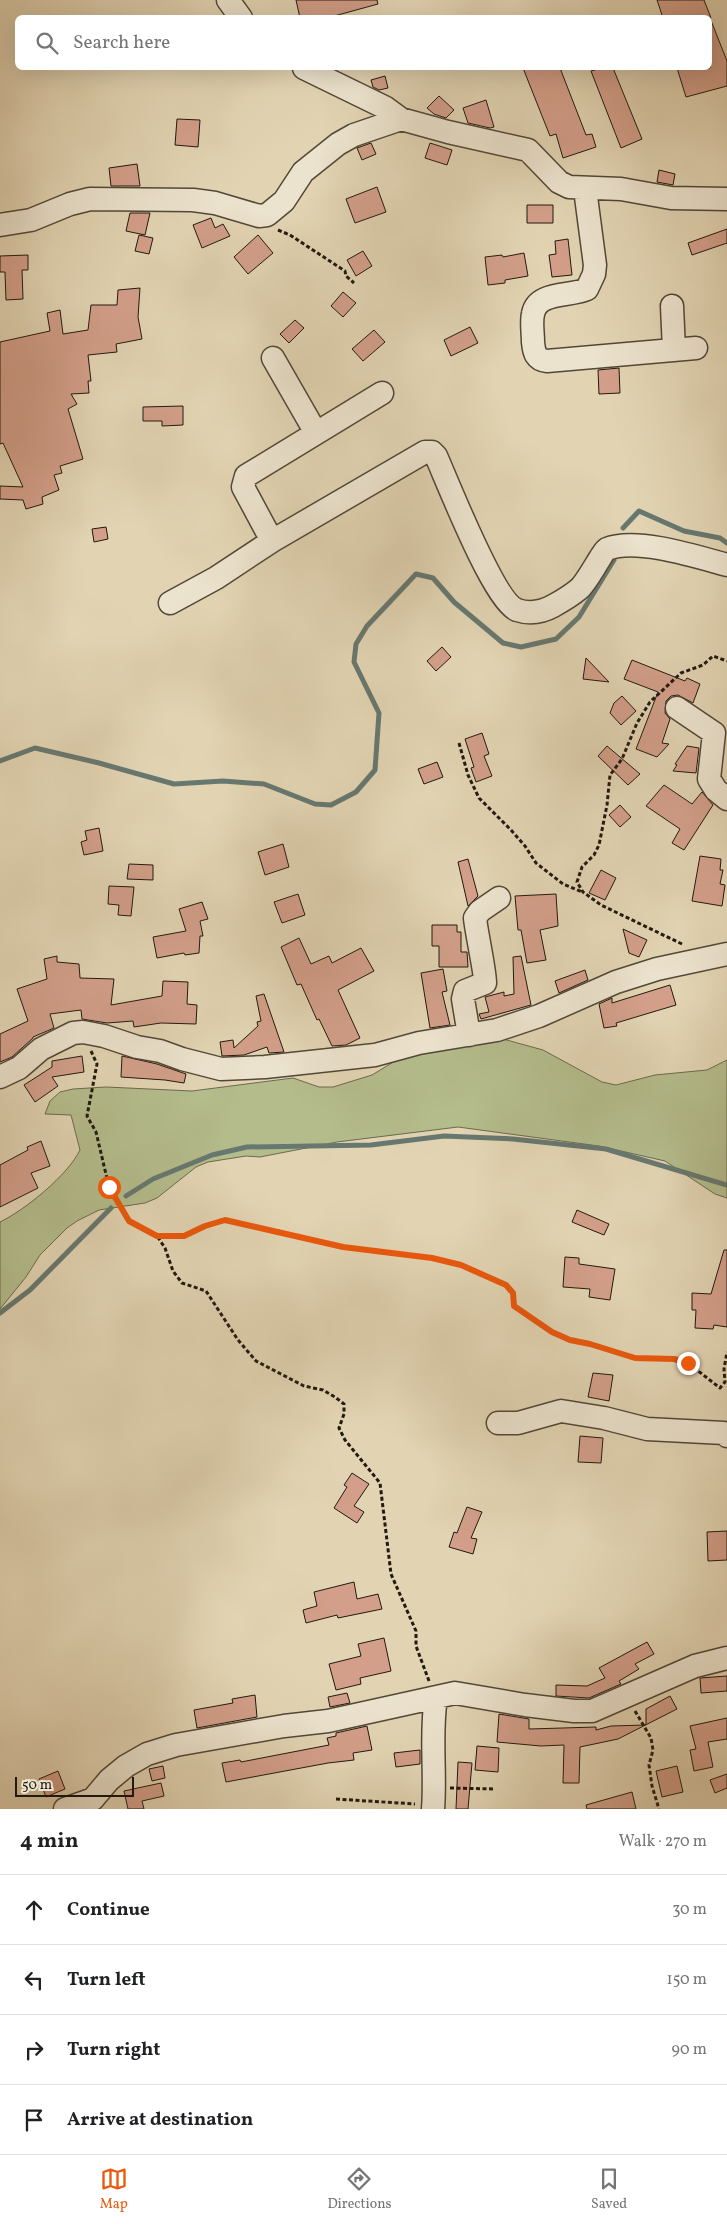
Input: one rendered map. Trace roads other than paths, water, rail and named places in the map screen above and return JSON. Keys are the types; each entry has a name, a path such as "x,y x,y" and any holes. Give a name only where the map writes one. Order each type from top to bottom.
{"street":[{"path":"228,0 239,15"},
{"path":"308,70 386,108 402,119 448,132 528,150 559,182 569,187 621,190 671,198 727,199"},
{"path":"0,225 31,220 70,204 90,200 193,200 224,205 258,216 267,215 284,201 303,172 338,144 354,135 402,119"},
{"path":"585,189 595,265 594,274 587,289 545,298 535,308 532,315 536,356 541,360 547,361 696,348"},
{"path":"672,306 674,350"},
{"path":"273,358 316,433"},
{"path":"272,541 243,487 246,476 382,393"},
{"path":"170,603 216,578 272,541 425,452 432,452 436,456 492,581 506,602 516,610 542,611 579,589 607,549 628,546 661,548 727,565"},
{"path":"677,708 714,733 709,779 716,790 727,799"},
{"path":"470,1035 463,1000 465,991 485,983 486,978 482,965 475,918 480,911 499,898"},
{"path":"0,1077 19,1068 41,1049 73,1034 83,1032 160,1051 208,1066 237,1070 375,1055 419,1043 497,1030 535,1018 616,982 657,969 717,957"},
{"path":"498,1423 518,1423 561,1411 604,1418 647,1429 711,1431 724,1433 727,1436"},
{"path":"65,1809 93,1799 108,1780 126,1766 147,1754 176,1745 284,1726 328,1721 455,1693 525,1706 574,1711 592,1710 694,1666 727,1658"},
{"path":"433,1800 434,1713 436,1698"}],"waterway":[{"path":"623,528 639,511 684,531 720,538 727,543"},
{"path":"0,761 35,748 99,763 174,784 223,781 264,784 315,804 331,805 356,792 375,770 379,713 354,662 356,644 367,626 416,574 433,578 454,602 503,643 521,647 556,639 579,617 614,560"},
{"path":"126,1196 153,1179 212,1155 247,1147 371,1145 444,1136 513,1139 606,1149 727,1185"},
{"path":"0,1313 30,1290 111,1208"}]}
